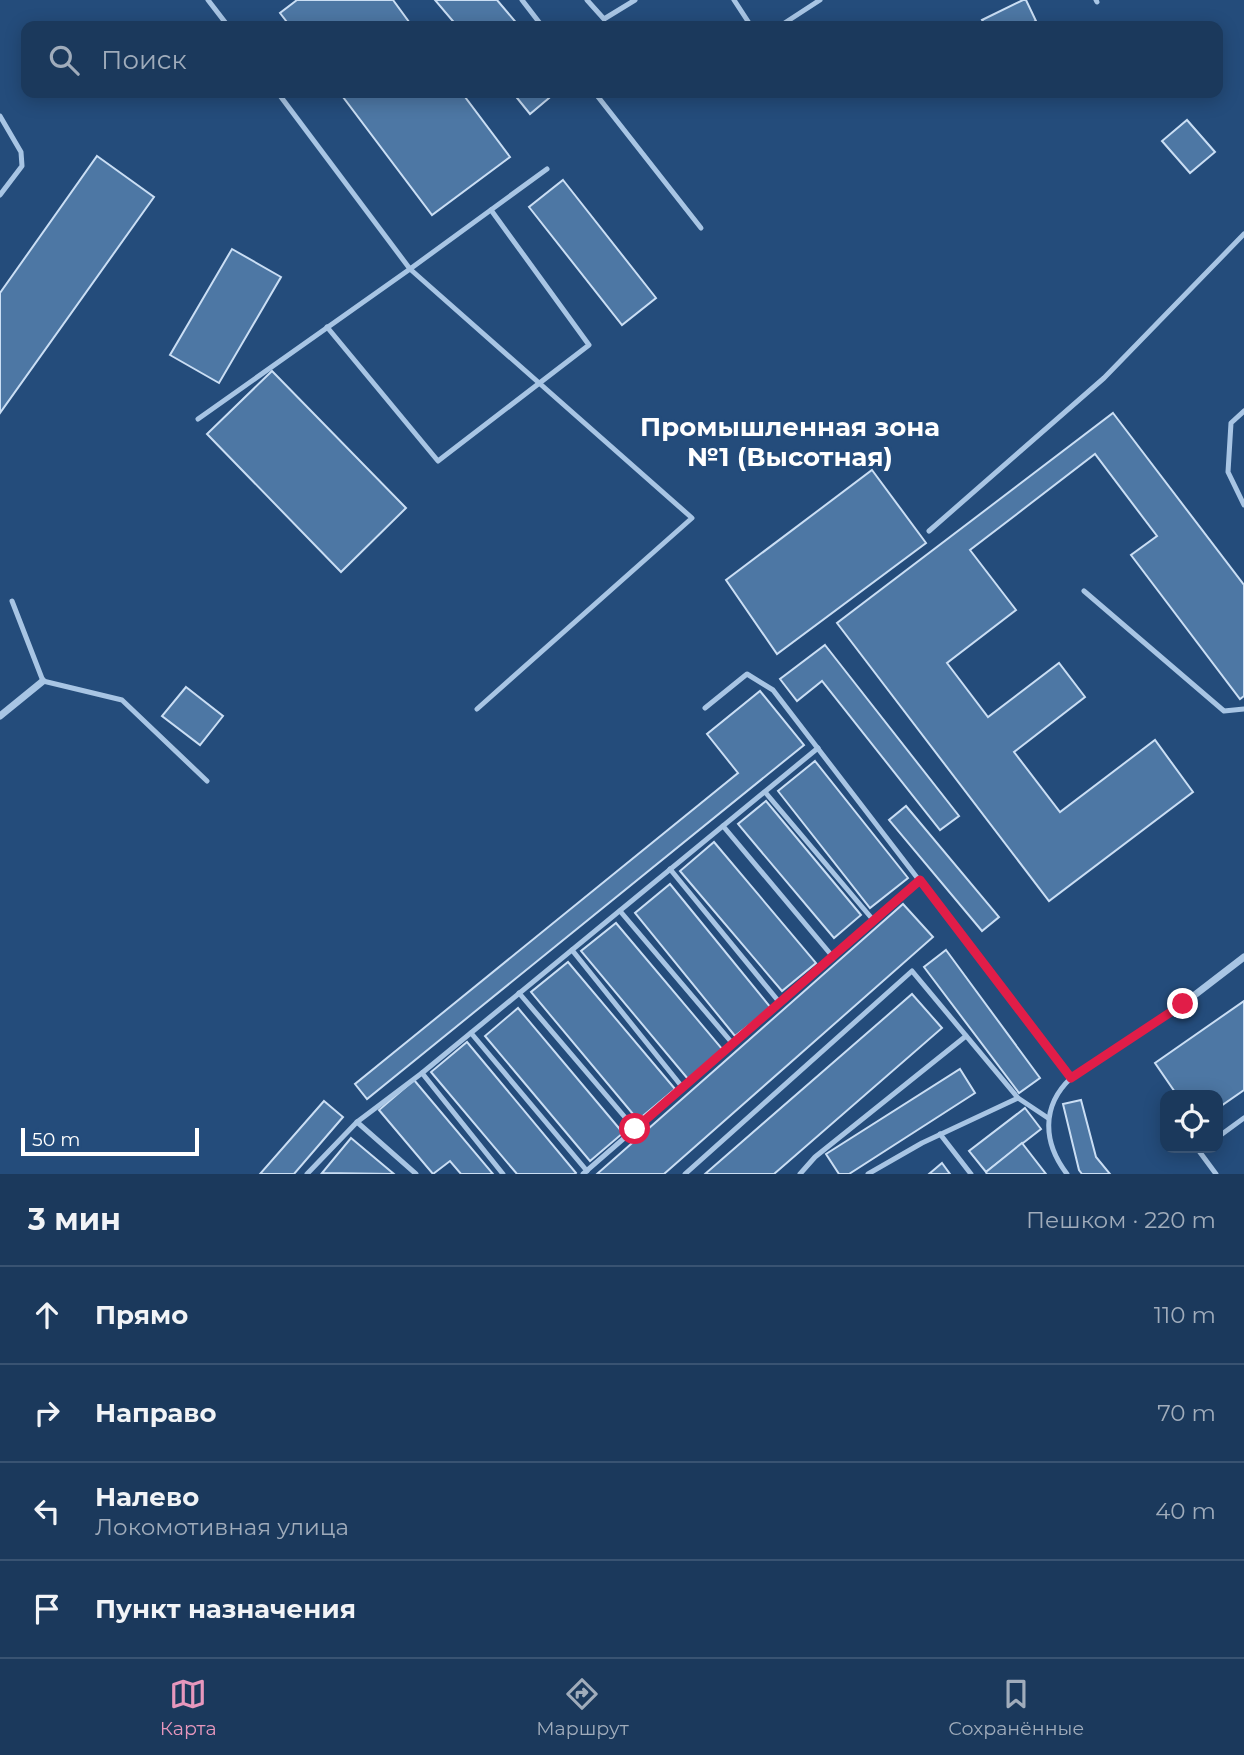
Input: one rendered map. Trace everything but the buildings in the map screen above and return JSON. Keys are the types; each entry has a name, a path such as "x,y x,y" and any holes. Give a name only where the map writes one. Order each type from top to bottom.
{"street":[{"path":"0,716 43,681"},
{"path":"1071,1078 1183,1004 1244,957"}],"lane":[{"path":"208,0 224,21"},
{"path":"522,0 538,21"},
{"path":"586,0 604,19 635,0"},
{"path":"734,0 748,21"},
{"path":"788,21 820,0"},
{"path":"282,98 410,269 692,518 477,709"},
{"path":"599,98 701,228"},
{"path":"0,116 21,152 22,166 0,195"},
{"path":"198,418 547,169"},
{"path":"327,327 439,461 589,345 491,210"},
{"path":"929,531 1104,378 1244,234"},
{"path":"1244,411 1231,423 1228,471 1244,505"},
{"path":"1084,591 1224,711 1244,709"},
{"path":"12,601 43,681 121,699 206,781"},
{"path":"705,708 747,674 774,690 1071,1078 1059,1090 1048,1118 1054,1157 1067,1174"},
{"path":"308,1174 357,1122 422,1073 818,748"},
{"path":"765,792 874,921"},
{"path":"723,826 833,957"},
{"path":"670,869 780,1003"},
{"path":"471,1033 585,1173 920,880"},
{"path":"620,911 733,1044"},
{"path":"572,950 683,1088"},
{"path":"685,1174 912,971 1018,1098 1048,1118"},
{"path":"519,993 635,1129"},
{"path":"800,1174 815,1157 965,1035"},
{"path":"422,1073 503,1174"},
{"path":"873,1173 940,1134 1018,1098"},
{"path":"1223,1133 1244,1118"},
{"path":"357,1122 416,1174"},
{"path":"940,1134 971,1174"},
{"path":"1201,1153 1216,1174"}],"district":[{"name":"Промышленная зона №1 (Высотная)","path":"790,442"}],"route":[{"path":"635,1129 920,880 1071,1078 1183,1004"}]}
